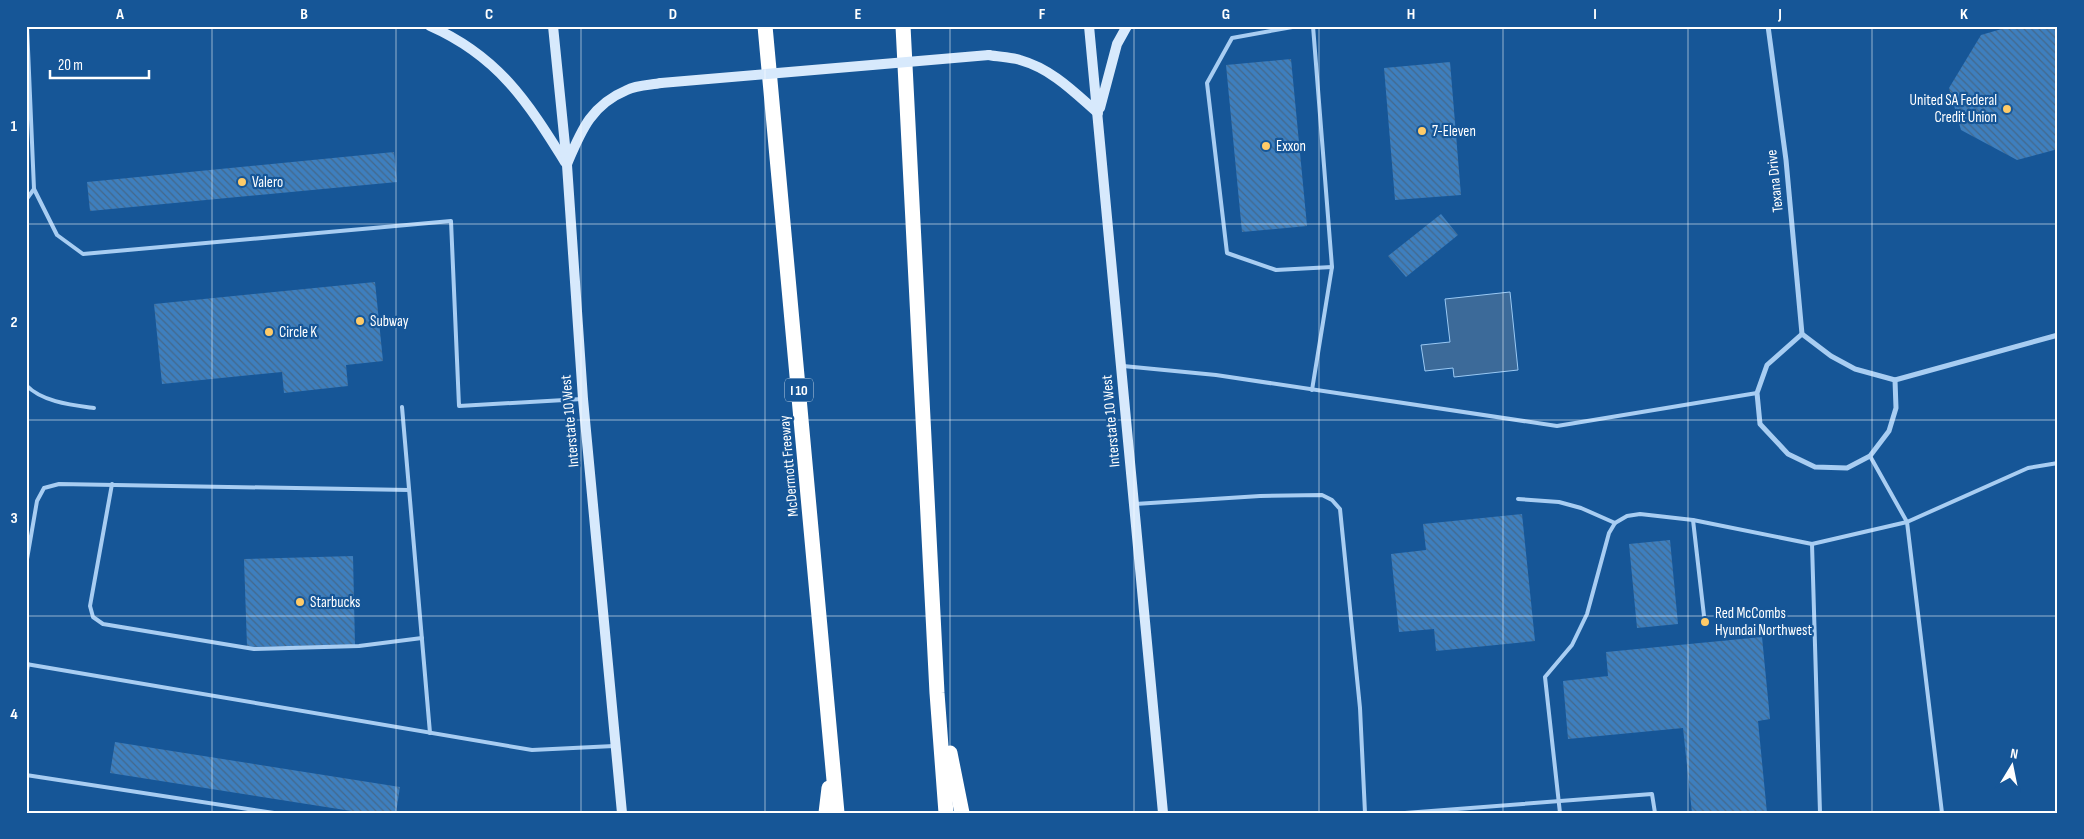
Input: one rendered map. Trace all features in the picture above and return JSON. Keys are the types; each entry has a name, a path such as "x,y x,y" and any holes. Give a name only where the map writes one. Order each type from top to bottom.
{"highway":[{"name":"McDermott Freeway","path":"765,26 837,813"},
{"path":"903,26 937,693 946,813"},
{"path":"937,693 962,813"},
{"path":"826,813 833,754"}],"main road":[{"path":"430,26 444,32 484,58 513,86 534,112 567,165"},
{"name":"Interstate 10 West","path":"553,26 567,165 583,399 622,813"},
{"name":"Interstate 10 West","path":"1089,26 1163,813"},
{"path":"567,165 583,127 600,105 628,89 661,83 989,55 1020,59 1040,68 1061,80 1098,113 1117,44 1127,26"}],"street":[{"name":"Texana Drive","path":"1768,26 1786,160 1802,334"},
{"path":"1894,380 1896,408 1889,432 1870,456 1847,468 1815,467 1788,454 1760,424 1758,393 1767,365 1802,334 1831,356 1855,369 1894,380 2058,335"}],"lane":[{"path":"27,26 34,189 57,235 83,254 451,221 459,406 583,399"},
{"path":"1298,26 1232,38 1207,83 1227,253 1276,270 1332,267"},
{"path":"1312,390 1332,267 1313,26"},
{"path":"26,200 34,189"},
{"path":"1121,366 1216,375 1557,426 1758,393"},
{"path":"26,385 32,391 62,403 94,408"},
{"path":"402,407 430,733"},
{"path":"1870,456 1907,522 1942,813"},
{"path":"1560,813 1545,678 1572,645 1580,630 1608,533 1615,523 1627,516 1640,514 1693,520 1812,544 1907,522 2028,468 2058,463"},
{"path":"26,565 37,501 44,488 59,484 409,490"},
{"path":"112,484 90,606 93,617 103,624 254,648 359,646 422,638"},
{"path":"1134,504 1260,496 1322,495 1332,500 1340,509 1360,708 1365,813"},
{"path":"1518,499 1559,502 1581,508 1615,523"},
{"path":"1693,520 1704,616"},
{"path":"1812,544 1820,813"},
{"path":"26,678 27,664 532,750 616,746"},
{"path":"26,775 274,813"},
{"path":"1405,813 1652,794 1655,813"}],"water":[{"path":"1510,292 1518,370 1454,377 1453,368 1425,371 1421,345 1450,342 1445,299"}],"building":[{"name":"United SA Federal Credit Union","path":"2012,26 2058,26 2058,149 2017,160 1961,130 1949,88 1981,35"},
{"name":"Exxon","path":"1291,59 1307,226 1242,232 1226,65"},
{"name":"7-Eleven","path":"1450,62 1461,195 1395,200 1384,68"},
{"name":"Valero","path":"394,152 397,182 90,211 87,182"},
{"path":"1441,214 1458,235 1406,277 1388,256"},
{"name":"Circle K","path":"375,282 383,361 346,365 348,386 284,393 282,372 162,384 154,304"},
{"path":"1522,514 1535,641 1436,651 1434,629 1399,632 1391,554 1426,550 1423,524"},
{"path":"1670,540 1678,624 1637,628 1629,544"},
{"name":"Starbucks","path":"353,556 355,645 247,647 244,559"},
{"path":"1762,637 1770,719 1758,721 1767,813 1692,813 1683,728 1568,739 1563,681 1608,676 1606,652"},
{"path":"115,742 400,787 396,813 364,813 110,773"}],"place":[{"name":"United SA Federal Credit Union","path":"2007,109"},
{"name":"7-Eleven","path":"1422,131"},
{"name":"Exxon","path":"1266,146"},
{"name":"Valero","path":"242,182"},
{"name":"Subway","path":"360,321"},
{"name":"Circle K","path":"269,332"},
{"name":"Starbucks","path":"300,602"},
{"name":"Red McCombs Hyundai Northwest","path":"1705,622"}]}
